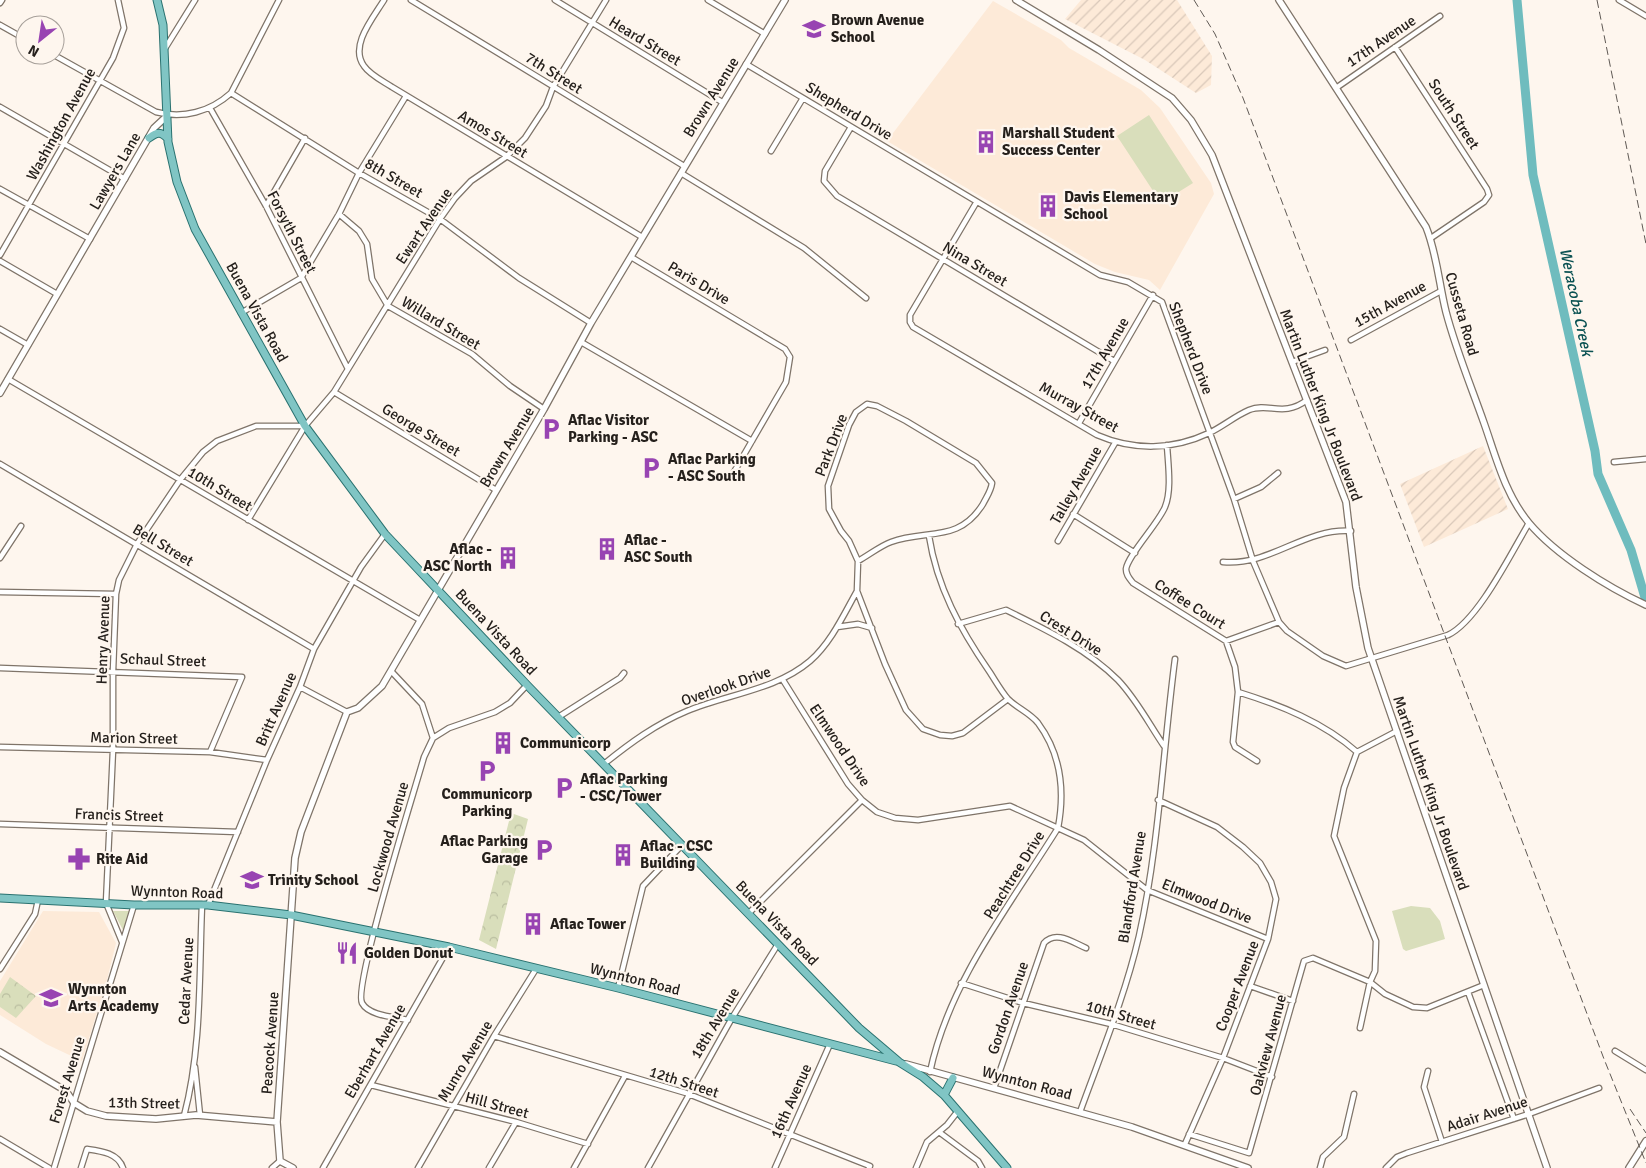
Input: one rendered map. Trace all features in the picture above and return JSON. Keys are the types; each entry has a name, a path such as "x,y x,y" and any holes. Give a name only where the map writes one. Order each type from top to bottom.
{"main road":[{"name":"Buena Vista Road","path":"157,0 163,25 168,139 177,182 184,204 195,229 305,426 385,534 528,685 860,1028 899,1062 923,1077 944,1095 1007,1168"},
{"path":"148,138 156,132 161,133 168,139"},
{"name":"Wynnton Road","path":"0,898 134,905 205,905 291,915 449,947 618,988 899,1062"},
{"path":"944,1095 953,1078"}],"street":[{"name":"Washington Avenue","path":"0,255 30,205 62,143 113,58 124,28 118,0"},
{"path":"164,50 195,0"},
{"path":"65,61 143,106 168,115 197,112 210,108 231,92 279,0"},
{"name":"Amos Street","path":"384,0 364,35 358,57 364,67 406,96 642,237"},
{"name":"7th Street","path":"411,0 684,166"},
{"name":"Heard Street","path":"555,0 722,102"},
{"name":"Ewart Avenue","path":"248,520 305,426 334,392 440,219 455,198 471,182 506,157 525,138 537,121 553,87 606,0"},
{"path":"708,0 765,34"},
{"name":"Brown Avenue","path":"348,712 358,708 382,686 544,410 591,323 785,0"},
{"name":"Cusseta Road","path":"1279,0 1420,217 1431,238 1441,291 1454,340 1510,494 1529,523 1574,563 1646,605"},
{"path":"1618,0 1646,16"},
{"name":"Martin Luther King Jr Boulevard","path":"1020,1 1172,98 1191,120 1212,155 1346,502 1362,626 1547,1168"},
{"name":"17th Avenue","path":"1336,88 1440,16"},
{"path":"0,25 15,33"},
{"name":"South Street","path":"1395,47 1487,188 1489,196 1484,202 1431,238"},
{"name":"Shepherd Drive","path":"746,64 976,203 1100,275 1128,282 1162,302 1234,500 1253,561 1279,622 1299,640 1335,662 1346,666 1372,659 1445,636 1463,626 1473,614 1529,523"},
{"name":"8th Street","path":"231,92 359,173 440,219 519,278 591,323"},
{"path":"241,313 301,278 339,214 359,173 406,96"},
{"path":"770,151 803,98"},
{"path":"0,106 125,178"},
{"name":"Forsyth Street","path":"210,108 266,206 348,369"},
{"name":"Lawyers Lane","path":"0,393 154,128 168,115"},
{"name":"Nina Street","path":"851,127 825,171 824,181 837,196 1114,361"},
{"path":"266,206 305,138"},
{"path":"681,173 804,248 866,298"},
{"path":"0,189 90,239"},
{"path":"944,260 976,203"},
{"name":"Willard Street","path":"339,214 359,231 367,244 372,278 388,306 472,354 510,386 544,410"},
{"name":"Paris Drive","path":"631,257 786,348 790,357 786,382 734,472"},
{"name":"Murray Street","path":"944,260 910,315 913,327 1079,422 1097,435 1115,443 1135,446 1167,445 1190,441 1250,410 1286,410 1307,400"},
{"path":"0,261 57,294"},
{"name":"15th Avenue","path":"1351,340 1441,291"},
{"name":"17th Avenue","path":"1079,422 1153,295"},
{"path":"0,329 28,345"},
{"path":"581,342 752,441"},
{"path":"1292,362 1325,350"},
{"name":"10th Street","path":"8,379 420,620"},
{"name":"George Street","path":"334,392 496,490"},
{"name":"Park Drive","path":"858,561 829,509 828,486 849,425 856,412 867,404 885,410 982,468 992,483 991,490 977,513 957,528 929,536"},
{"name":"Henry Avenue","path":"106,903 113,750 113,671 116,594 123,571 137,544 180,480 203,452 217,441 256,426 305,426"},
{"name":"Talley Avenue","path":"1058,541 1115,443"},
{"path":"1073,514 1135,553 1154,528 1166,506 1167,445"},
{"path":"1614,462 1646,459"},
{"name":"Bell Street","path":"0,464 314,649"},
{"path":"1234,500 1261,487 1278,473"},
{"path":"0,558 21,526"},
{"path":"1223,562 1240,563 1253,561 1314,535 1351,531"},
{"name":"Britt Avenue","path":"205,905 300,687 314,649 376,544 385,534"},
{"path":"929,536 918,535 890,542 858,561 857,591 884,664 906,710 923,729 940,735 963,733 1008,699"},
{"name":"Peachtree Drive","path":"929,536 940,583 958,624 1008,699 1037,722 1055,756 1062,786 1062,809 1058,828 961,983 930,1072"},
{"name":"Coffee Court","path":"1135,553 1127,566 1128,577 1133,582 1226,641 1279,622"},
{"name":"Overlook Drive","path":"604,764 637,738 686,711 728,696 783,680 812,660 837,627 857,591"},
{"path":"0,592 116,594"},
{"name":"Crest Drive","path":"958,624 1006,610 1084,652 1118,680 1138,703 1164,746"},
{"path":"837,627 858,624 872,628"},
{"path":"1226,641 1235,667 1238,692 1233,742 1235,747 1257,761"},
{"name":"Blandford Avenue","path":"1080,1112 1112,1024 1132,961 1147,890 1175,659"},
{"name":"Schaul Street","path":"0,668 235,675 242,677 210,752"},
{"path":"391,671 422,704 433,738 449,728 495,712 510,702 528,685"},
{"path":"560,716 620,678 624,673"},
{"name":"Elmwood Drive","path":"783,680 823,746 862,800 877,812 894,818 918,820 1010,806 1084,840 1147,890 1268,938"},
{"path":"291,915 295,858 301,832 348,712 300,687"},
{"path":"1238,692 1280,706 1304,717 1327,730 1357,752"},
{"path":"1360,1028 1370,982 1375,971 1376,941 1334,836 1344,788 1357,752 1397,731"},
{"name":"Lockwood Avenue","path":"408,1020 370,1010 361,1001 374,931 424,757 433,738"},
{"name":"Marion Street","path":"0,747 210,752 267,760"},
{"path":"749,913 862,800"},
{"name":"Cooper Avenue","path":"1158,800 1217,827 1260,863 1271,882 1276,899 1268,938 1223,1058 1184,1144"},
{"name":"Francis Street","path":"0,824 238,832"},
{"path":"618,988 643,886 682,845"},
{"path":"0,969 36,914 38,900"},
{"path":"106,903 122,942"},
{"name":"Forest Avenue","path":"54,1168 134,905"},
{"name":"Cedar Avenue","path":"194,1059 205,905"},
{"name":"Peacock Avenue","path":"280,1161 277,1122 291,915"},
{"name":"Gordon Avenue","path":"994,1088 1044,943 1050,938 1059,937 1086,948"},
{"name":"18th Avenue","path":"648,1168 732,1018 778,944"},
{"name":"Eberhart Avenue","path":"323,1168 449,947"},
{"name":"Oakview Avenue","path":"1189,1134 1250,1153 1304,961 1313,958 1370,982"},
{"name":"Munro Avenue","path":"418,1168 494,1036 536,969"},
{"path":"1370,982 1385,994 1414,1007 1427,1008 1484,985"},
{"name":"10th Street","path":"961,983 1023,1002 1112,1024 1223,1058 1272,1077"},
{"path":"1250,986 1293,1001"},
{"path":"1468,992 1514,1119"},
{"name":"12th Street","path":"494,1036 688,1094 870,1166 869,1168"},
{"name":"16th Avenue","path":"775,1168 830,1044"},
{"path":"1615,1051 1646,1070"},
{"name":"13th Street","path":"0,1052 66,1092 74,1103 87,1111 106,1116 156,1118 200,1115 277,1122"},
{"path":"194,1059 200,1115"},
{"path":"184,1116 191,1089 194,1059"},
{"name":"Wynnton Road","path":"899,1062 1080,1112 1184,1144 1248,1168"},
{"path":"1428,1071 1424,1088 1442,1142"},
{"path":"574,1168 625,1076"},
{"name":"Hill Street","path":"370,1085 516,1122 588,1144"},
{"name":"Adair Avenue","path":"1386,1168 1397,1158 1529,1114 1599,1088"},
{"path":"1320,1168 1323,1157 1344,1137 1354,1094"},
{"path":"916,1168 927,1142 958,1111"},
{"path":"489,1168 516,1122"},
{"path":"939,1132 978,1162 982,1168"},
{"path":"0,1139 48,1168"},
{"path":"1629,1168 1646,1141"},
{"path":"81,1168 87,1148 103,1151 115,1156 122,1162 124,1168"},
{"path":"272,1168 280,1161 293,1168"}],"shaded area":[{"path":"1081,0 1177,0 1212,56 1211,85 1196,93 1145,60 1065,19"},
{"path":"993,1 1061,40 1069,48 1141,90 1160,108 1211,183 1214,194 1160,290 1149,280 1115,272 1095,264 887,141"},
{"path":"1483,446 1508,509 1424,547 1400,484"},
{"name":"Wynnton Arts Academy","path":"43,911 99,912 116,943 107,980 82,1061 46,1044 0,1015 0,981"}],"green space":[{"path":"1149,115 1193,183 1161,203 1117,136"},
{"path":"511,813 528,819 496,949 479,940"},
{"path":"1411,906 1430,908 1440,921 1445,939 1406,951 1403,949 1392,911"},
{"path":"113,911 130,911 124,932"},
{"path":"10,977 36,996 16,1018 0,1007 0,994"}],"waterway":[{"name":"Weracoba Creek","path":"1517,0 1533,175 1595,451 1598,474 1631,550 1646,601"}],"railway":[{"path":"1194,0 1215,34 1243,98 1604,1059 1646,1163"},
{"path":"1597,0 1646,244"},
{"path":"1630,1109 1646,1133"}],"place":[{"name":"Brown Avenue School","path":"814,29"},
{"name":"Marshall Student Success Center","path":"986,142"},
{"name":"Davis Elementary School","path":"1048,206"},
{"name":"Aflac Visitor Parking - ASC","path":"551,429"},
{"name":"Aflac Parking - ASC South","path":"651,468"},
{"name":"Aflac - ASC South","path":"607,549"},
{"name":"Aflac - ASC North","path":"508,558"},
{"name":"Communicorp","path":"503,743"},
{"name":"Communicorp Parking","path":"487,771"},
{"name":"Aflac Parking - CSC/Tower","path":"564,788"},
{"name":"Aflac Parking Garage","path":"544,850"},
{"name":"Aflac - CSC Building","path":"623,855"},
{"name":"Rite Aid","path":"79,859"},
{"name":"Trinity School","path":"252,880"},
{"name":"Aflac Tower","path":"533,924"},
{"name":"Golden Donut","path":"347,953"},
{"name":"Wynnton Arts Academy","path":"51,998"}]}
